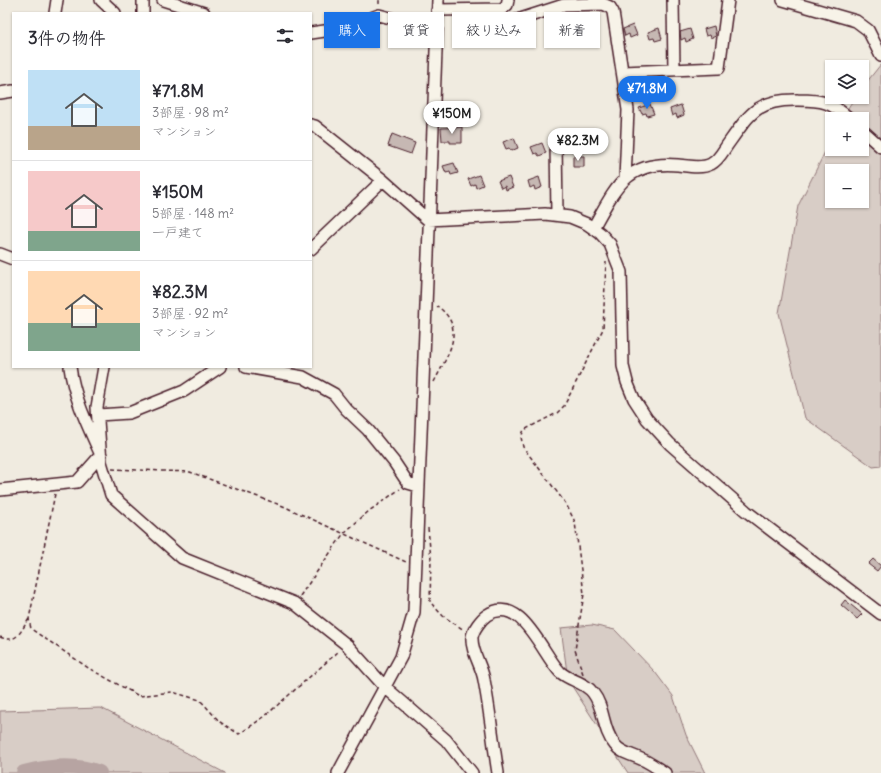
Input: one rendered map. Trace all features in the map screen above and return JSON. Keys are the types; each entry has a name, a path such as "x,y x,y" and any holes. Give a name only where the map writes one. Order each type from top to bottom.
{"street":[{"path":"55,12 57,0"},
{"path":"101,0 114,12"},
{"path":"143,0 143,12"},
{"path":"163,0 201,12"},
{"path":"438,5 490,10 502,9 507,5 508,0"},
{"path":"673,0 674,70"},
{"path":"623,72 719,68 728,0"},
{"path":"783,0 856,21 868,30 881,56"},
{"path":"490,10 490,22 508,23 564,5 603,4 610,7 613,12 628,110 625,178"},
{"path":"312,33 345,28 379,14 388,16"},
{"path":"338,773 401,657 411,627 414,612 415,566 413,485 425,298 436,48"},
{"path":"0,93 12,91"},
{"path":"593,228 611,196 625,178 633,172 648,166 666,164 696,167 710,165 719,157 744,122 761,105 776,100 816,100 834,106 841,112"},
{"path":"312,125 315,126 383,180 428,220 545,214 570,217 593,228 610,244 621,272 623,366 627,382 634,399 647,419 670,444 746,511 881,614"},
{"path":"869,136 881,147"},
{"path":"556,142 557,215"},
{"path":"312,248 383,180"},
{"path":"0,254 12,258"},
{"path":"70,368 72,382 82,414 101,455"},
{"path":"104,368 97,407 103,468 111,495 182,558 294,603 347,644 385,687 446,740 472,773"},
{"path":"98,415 129,413 184,391 218,368"},
{"path":"252,368 303,377 334,394 413,485"},
{"path":"0,490 77,482 101,455"},
{"path":"498,773 484,679 473,646 472,635 478,624 487,615 498,611 511,612 522,618 560,672 572,680 588,687 594,694 601,708 608,735 615,746 625,753 642,759 665,773"}],"path":[{"path":"588,687 575,650 584,594 575,522 566,504 523,447 521,437 524,430 557,413 564,406 598,342 603,329 606,261"},
{"path":"425,298 443,310 452,323 454,334 452,344 433,382"},
{"path":"103,468 190,472 283,506 415,566"},
{"path":"57,484 29,619 31,629 90,669 139,696 172,692 200,700 220,722 240,734 264,716 347,644"},
{"path":"294,603 344,533 369,512 413,485"},
{"path":"428,524 431,560 430,602 443,616 472,635"},
{"path":"0,637 8,641 15,639 29,619"}],"shaded area":[{"path":"881,64 881,466 873,467 805,418 779,313 798,206 825,152 825,156 869,156 869,112 845,112 851,104 869,104 869,79"},
{"path":"592,625 615,630 655,672 673,696 686,735 705,773 628,773 568,680 561,628"},
{"path":"101,708 225,773 0,773 0,711"}],"building":[{"path":"633,25 637,35 630,38 629,34 625,36 623,29"},
{"path":"714,26 716,36 711,38 710,35 706,36 704,29"},
{"path":"659,28 662,39 655,41 654,38 650,39 648,32"},
{"path":"690,29 693,39 686,42 685,38 681,40 680,32"},
{"path":"664,77 668,86 661,89 659,85 656,87 653,80"},
{"path":"650,104 654,114 647,116 646,113 642,114 639,108"},
{"path":"681,105 684,115 677,118 676,114 672,116 670,109"},
{"path":"462,127 462,143 442,141 441,128"},
{"path":"392,134 415,143 411,154 388,146"},
{"path":"514,138 518,148 511,151 509,148 506,149 503,142"},
{"path":"542,143 546,153 539,156 537,153 534,154 531,147"},
{"path":"573,156 584,156 584,167 573,167"},
{"path":"454,163 458,173 451,175 450,172 446,173 443,166"},
{"path":"479,175 483,185 476,188 475,184 471,186 468,179"},
{"path":"509,177 513,187 506,190 505,186 501,188 498,181"},
{"path":"539,177 542,187 535,190 534,186 530,188 528,181"},
{"path":"873,559 881,566 877,571 868,564"},
{"path":"845,600 862,614 857,619 841,605"}],"waterway":[{"path":"24,773 62,767 81,768 99,773"}]}
